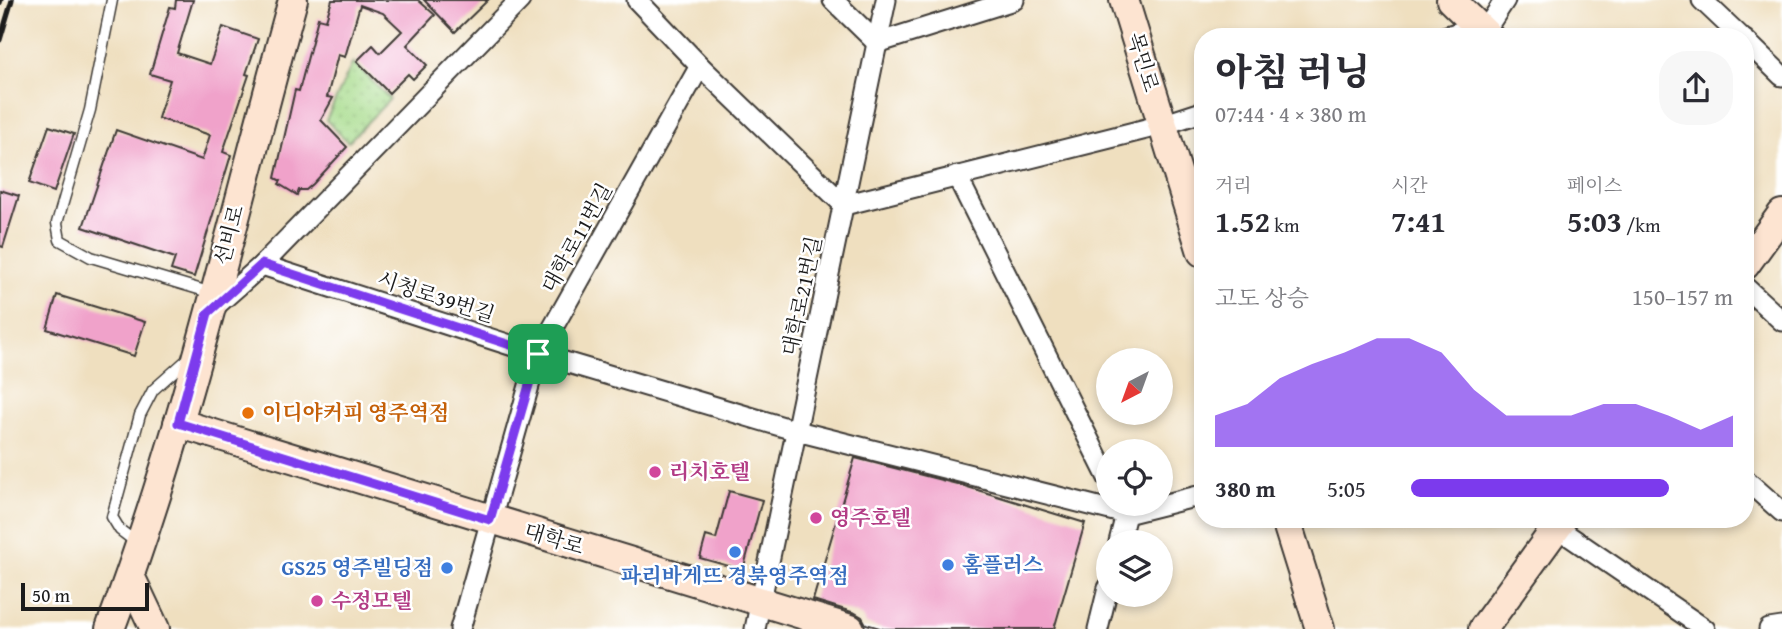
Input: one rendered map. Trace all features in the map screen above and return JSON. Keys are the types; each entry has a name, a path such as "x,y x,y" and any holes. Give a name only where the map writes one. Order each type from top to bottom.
{"main road":[{"name":"선비로","path":"110,629 130,576 178,423 293,0"},
{"name":"목민로","path":"1124,0 1194,227"},
{"path":"1451,0 1477,28"},
{"path":"1754,253 1782,214"},
{"name":"대학로","path":"178,423 850,629"},
{"path":"1288,528 1320,629"},
{"path":"1483,629 1551,528"},
{"path":"130,576 155,629"}],"street":[{"path":"210,303 262,264 520,0"},
{"path":"637,0 700,66 844,205 1194,115"},
{"path":"833,0 877,43 1014,0"},
{"name":"대학로21번길","path":"755,629 886,0"},
{"path":"1485,28 1504,0"},
{"path":"1702,0 1732,28"},
{"path":"1754,49 1782,76"},
{"name":"대학로11번길","path":"460,629 538,354 700,66"},
{"path":"957,176 1096,454"},
{"name":"시청로39번길","path":"262,264 538,354 797,431 1096,503"},
{"path":"1754,295 1782,321"},
{"path":"1754,487 1782,512"},
{"path":"1173,500 1194,496"},
{"path":"1563,528 1705,629"},
{"path":"1098,629 1103,607"},
{"path":"1769,629 1782,626"}],"lane":[{"path":"112,0 90,110 57,223 60,240 91,257 210,303"},
{"path":"139,546 120,530 112,517 140,415 153,390 198,350"}],"green space":[{"path":"353,62 390,99 348,142 326,120"}],"building":[{"path":"176,0 193,0 177,53 210,64 223,27 258,39 223,152 231,155 194,277 171,270 175,258 83,227 116,130 202,160 210,135 158,118 170,80 150,74 170,7 175,8"},
{"path":"332,0 418,0 435,15 407,45 427,65 413,79 408,74 389,93 357,61 373,45 380,53 402,31 383,13 360,5 345,57 338,55 327,97 333,98 321,120 347,147 313,184 306,190 299,190 297,195 279,184 281,181 275,178 295,90 299,91 318,18 326,20"},
{"path":"424,0 488,0 455,32"},
{"path":"49,126 74,134 54,192 29,183"},
{"path":"0,190 19,196 3,247 0,246"},
{"path":"57,295 145,322 134,356 47,329"},
{"name":"홈플러스","path":"855,458 961,485 1085,523 1054,629 883,629 866,624 862,617 855,613 813,600"},
{"path":"729,491 762,500 743,570 700,558 706,536 716,539"}],"railway":[{"path":"0,40 12,0"}],"place":[{"name":"이디야커피 영주역점","path":"248,413"},
{"name":"리치호텔","path":"655,472"},
{"name":"영주호텔","path":"816,518"},
{"name":"파리바게뜨 경북영주역점","path":"735,552"},
{"name":"홈플러스","path":"948,565"},
{"name":"GS25 영주빌딩점","path":"447,568"},
{"name":"수정모텔","path":"317,601"}],"route":[{"path":"262,264 538,354 490,520 178,423 208,313 262,264"}]}
